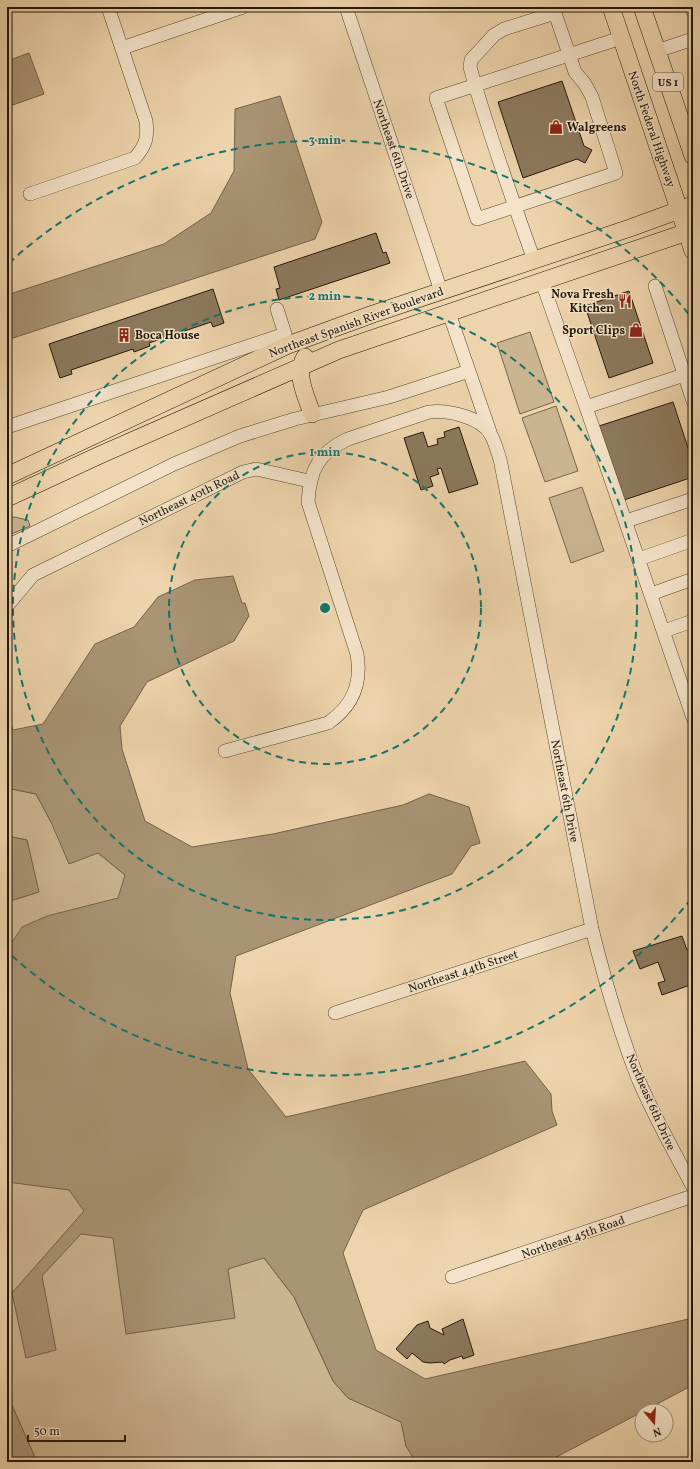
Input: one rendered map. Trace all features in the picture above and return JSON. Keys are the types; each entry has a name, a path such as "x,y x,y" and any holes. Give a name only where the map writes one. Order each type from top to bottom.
{"main road":[{"name":"North Federal Highway","path":"611,7 621,38 686,207 693,250"},
{"name":"US 1","path":"642,7 693,156"},
{"name":"Northeast Spanish River Boulevard","path":"7,476 287,340 442,291 686,207"},
{"name":"Northeast Spanish River Boulevard","path":"7,498 102,454 340,350 690,232"},
{"path":"312,414 301,380 301,367 303,360 312,348 373,314"},
{"path":"197,413 277,365 287,353 287,340"}],"street":[{"path":"30,194 134,158 144,148 148,133 146,121 108,7"},
{"path":"122,48 243,7"},
{"name":"Northeast 6th Drive","path":"346,7 442,291"},
{"path":"691,7 693,12"},
{"path":"534,260 515,207 475,85 471,72 471,60 494,35 504,29 555,13 569,55 574,72 585,84 592,97 616,173 515,207 477,219 436,98 475,85 569,55 621,38"},
{"path":"657,51 693,39"},
{"path":"542,282 693,718"},
{"path":"655,286 693,401"},
{"path":"277,308 287,340"},
{"name":"Northeast 6th Drive","path":"449,314 500,459 592,929 606,985 637,1075 661,1128 693,1187"},
{"name":"Northeast Spanish River Boulevard","path":"7,427 287,340"},
{"path":"7,546 198,453 261,429 312,414 389,397 469,371"},
{"path":"586,407 684,375"},
{"path":"225,751 328,723 343,710 355,694 360,668 357,654 310,514 308,502 309,481 317,464 325,453 348,439 429,412 443,411 460,414 475,420 491,433"},
{"name":"Northeast 40th Road","path":"7,606 33,575 243,472 256,469 309,481"},
{"path":"626,521 693,499"},
{"path":"639,559 693,540"},
{"path":"651,594 693,579"},
{"path":"664,631 693,621"},
{"name":"Northeast 44th Street","path":"335,1012 592,929"},
{"name":"Northeast 45th Road","path":"452,1277 693,1196"}],"shaded area":[{"path":"29,53 44,94 7,107 7,61"},
{"path":"280,96 322,222 315,239 7,340 7,295 164,244 211,213 234,171 235,109"},
{"path":"530,332 554,402 520,414 497,343"},
{"path":"556,406 578,471 545,482 522,418"},
{"path":"582,487 604,551 571,563 549,498"},
{"path":"14,517 28,520 30,526 7,536 7,520"},
{"path":"233,576 242,603 245,603 249,616 234,641 147,682 120,726 122,749 145,821 192,847 273,834 403,805 429,794 469,807 480,843 471,846 452,874 236,956 230,993 248,1069 286,1117 525,1061 551,1094 552,1111 557,1125 363,1210 343,1253 376,1350 425,1379 693,1318 693,1385 659,1403 634,1403 634,1416 547,1462 416,1462 406,1446 401,1422 348,1398 333,1381 294,1297 264,1258 228,1269 235,1318 126,1334 113,1238 81,1234 42,1276 56,1350 26,1358 12,1293 84,1211 69,1190 7,1182 7,950 22,927 47,916 118,898 125,875 98,853 69,864 51,822 36,794 7,788 7,713 13,730 43,724 95,644 134,627 158,597 195,580"},
{"path":"7,788 36,794 51,822 98,853 125,875 264,1258 294,1297 333,1381 348,1398 402,1422 406,1446 416,1462 37,1462 7,1394 7,902 38,892 27,840 7,836"},
{"path":"7,836 27,840 39,892 7,902"},
{"path":"7,1394 37,1462 7,1462"}],"building":[{"path":"562,81 584,146 592,150 585,163 577,159 523,178 498,102"},
{"path":"376,233 383,253 386,252 390,263 279,300 276,289 280,288 274,267"},
{"name":"Boca House","path":"213,289 224,323 213,327 211,322 149,343 150,346 134,352 133,349 71,370 72,374 60,378 49,344"},
{"path":"629,291 653,363 609,378 585,306"},
{"path":"673,402 693,463 693,477 624,500 599,426"},
{"path":"459,427 478,484 449,493 441,468 437,469 439,474 430,477 433,486 421,490 404,438 423,432 428,447 438,444 437,439 445,437 444,432"},
{"path":"682,936 687,950 693,948 693,984 662,995 658,983 665,981 658,962 640,969 633,951"},
{"path":"463,1319 474,1355 463,1359 462,1356 450,1360 444,1364 443,1362 430,1363 423,1362 412,1353 407,1359 396,1349 417,1325 428,1321 430,1328 444,1335 442,1329"}],"place":[{"name":"Walgreens","path":"556,127"},
{"name":"Nova Fresh Kitchen","path":"625,301"},
{"name":"Sport Clips","path":"636,330"},
{"name":"Boca House","path":"124,335"}]}
